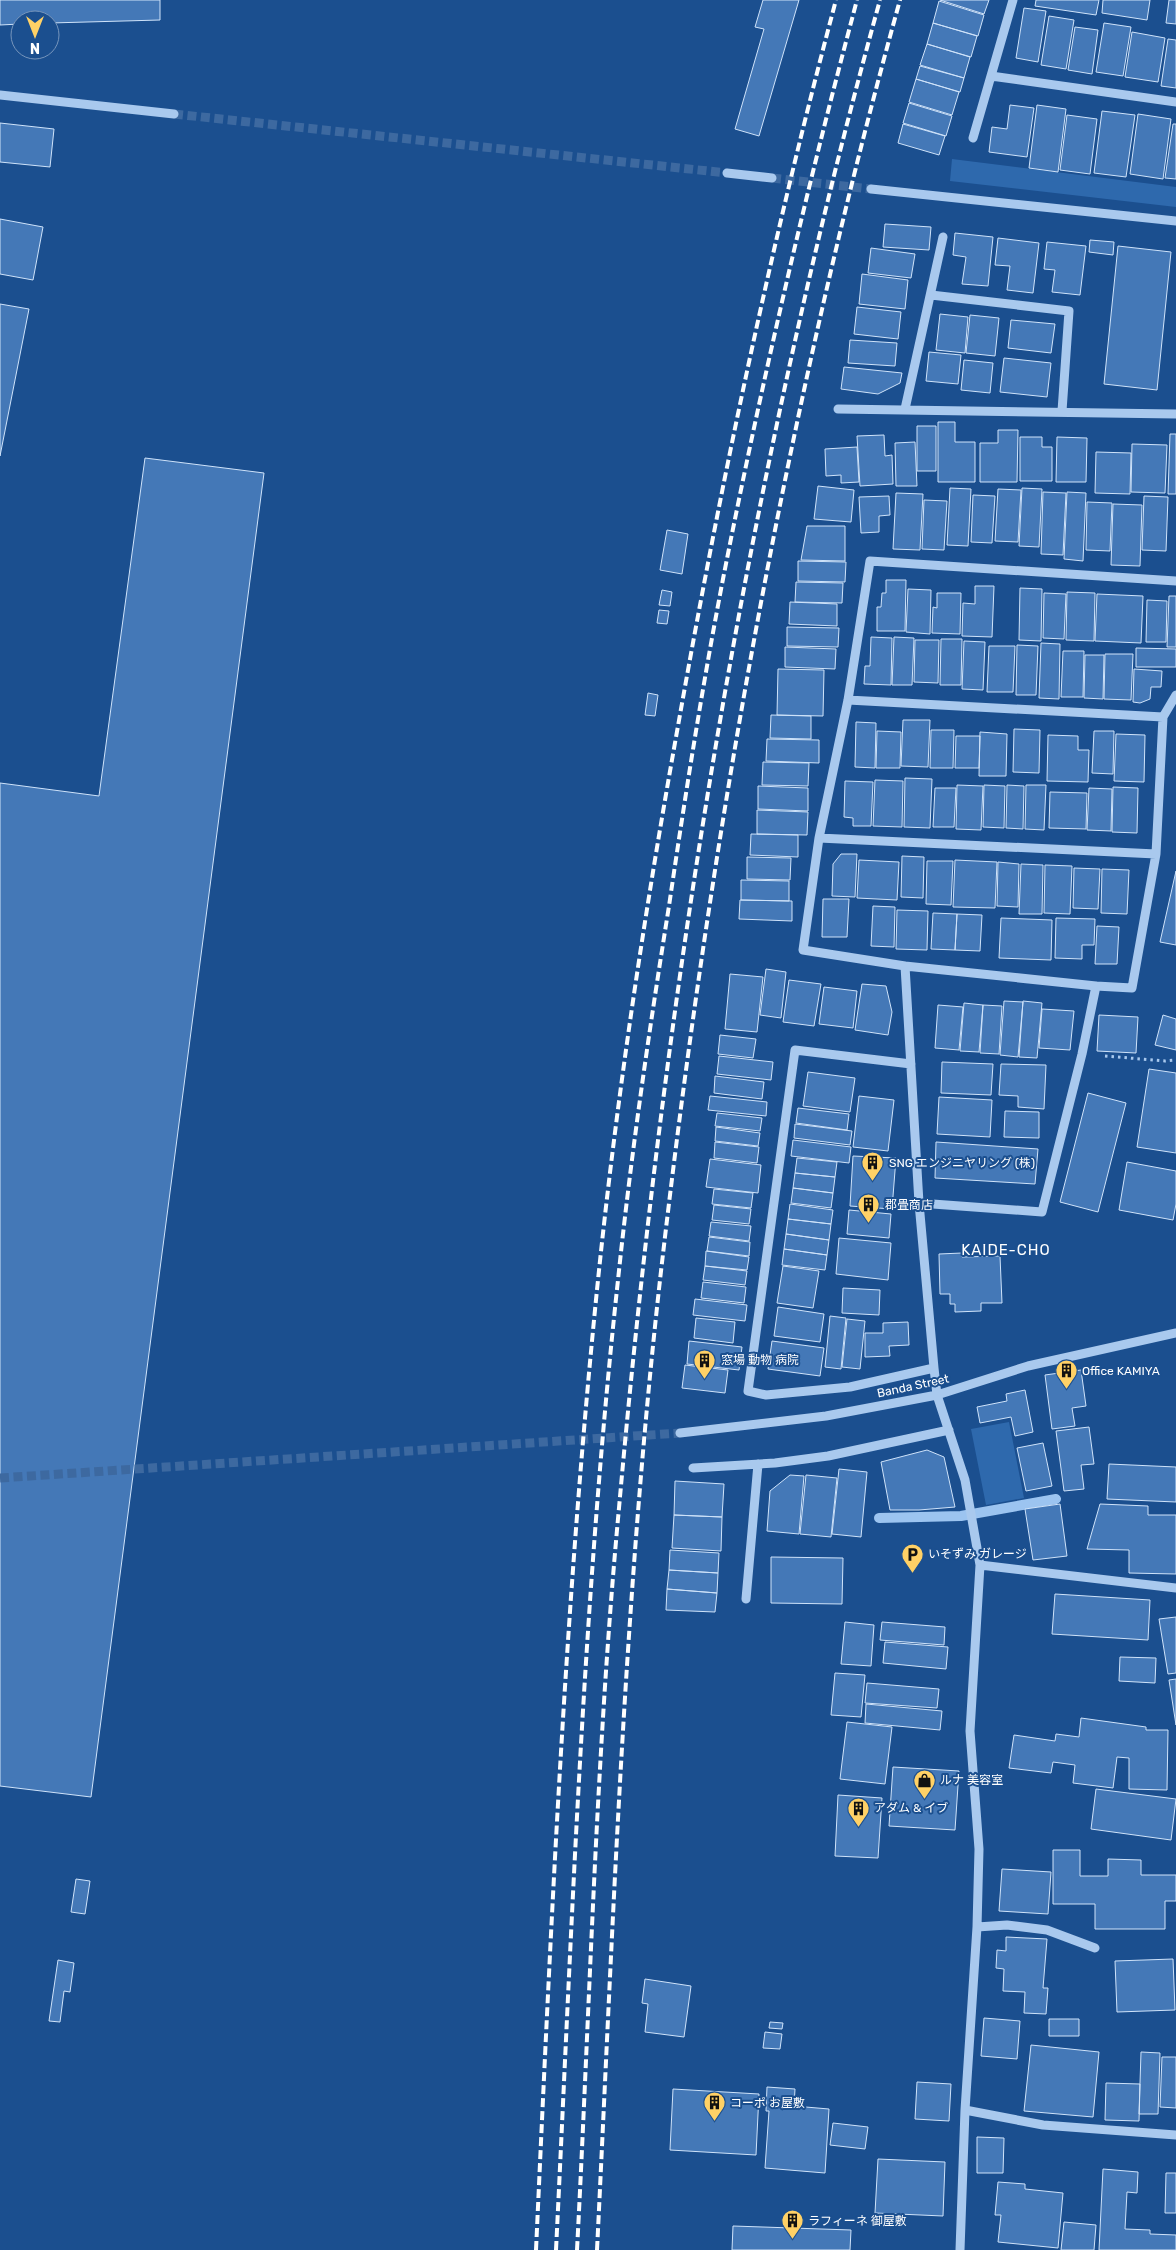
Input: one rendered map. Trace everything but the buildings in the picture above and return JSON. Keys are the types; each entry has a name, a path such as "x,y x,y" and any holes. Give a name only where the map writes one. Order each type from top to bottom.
{"street":[{"path":"973,138 1013,0"},
{"path":"991,76 1176,102"},
{"path":"0,95 174,114"},
{"path":"727,173 772,178"},
{"path":"871,189 1176,221"},
{"path":"905,409 943,237"},
{"path":"931,295 1070,311 1062,411"},
{"path":"838,409 1176,414"},
{"path":"1176,581 870,561 848,700 819,838 802,950 905,966 1132,988 1156,854 1163,717 1176,695"},
{"path":"848,700 1163,717"},
{"path":"819,838 1156,854"},
{"path":"905,966 919,1203 937,1395 965,1480 980,1565 970,1732 979,1849 977,1927 965,2110 960,2250"},
{"path":"919,1203 1042,1212 1082,1054 1096,986"},
{"path":"911,1064 795,1050 748,1391 766,1395 850,1387 934,1368"},
{"name":"Banda Street","path":"680,1432 826,1416 937,1395 1028,1366 1176,1333"},
{"path":"693,1468 758,1464 828,1456 949,1430"},
{"path":"746,1599 758,1464"},
{"path":"980,1565 1176,1588"},
{"path":"977,1927 1006,1925 1047,1930 1095,1948"},
{"path":"965,2110 1043,2125 1176,2135"}],"path":[{"path":"1082,1054 1165,1061 1176,1060"}],"shaded area":[{"path":"952,159 1176,187 1176,207 950,181"},
{"path":"1009,1422 1024,1498 986,1505 971,1429"}],"waterway":[{"path":"879,1518 961,1516 1056,1499"}],"tunnel":[{"path":"174,114 727,173"},
{"path":"772,178 871,189"},
{"path":"0,1478 680,1433"}],"railway":[{"path":"536,2250 560,1765 576,1522 598,1280 623,1072 643,933 666,795 730,452 790,180 836,0"},
{"path":"556,2250 573,1886 587,1643 606,1401 623,1233 635,1140 654,1000 688,783 723,579 785,288 857,0"},
{"path":"577,2250 599,1786 611,1600 638,1318 660,1127 685,937 715,748 750,559 788,372 832,185 880,0"},
{"path":"597,2250 614,1886 628,1643 648,1401 660,1280 680,1118 727,796 786,475 820,316 858,158 900,0"}],"place":[{"name":"SNG エンジニヤリング (株)","path":"873,1182"},
{"name":"郡畳商店","path":"869,1224"},
{"name":"窓場 動物 病院","path":"705,1379"},
{"name":"Office KAMIYA","path":"1066,1390"},
{"name":"いそずみ ガレージ","path":"912,1573"},
{"name":"ルナ 美容室","path":"924,1799"},
{"name":"アダム & イブ","path":"858,1827"},
{"name":"コーポ お屋敷","path":"714,2122"},
{"name":"ラフィーネ 御屋敷","path":"792,2240"}],"district":[{"name":"KAIDE-CHO","path":"1006,1250"}]}
